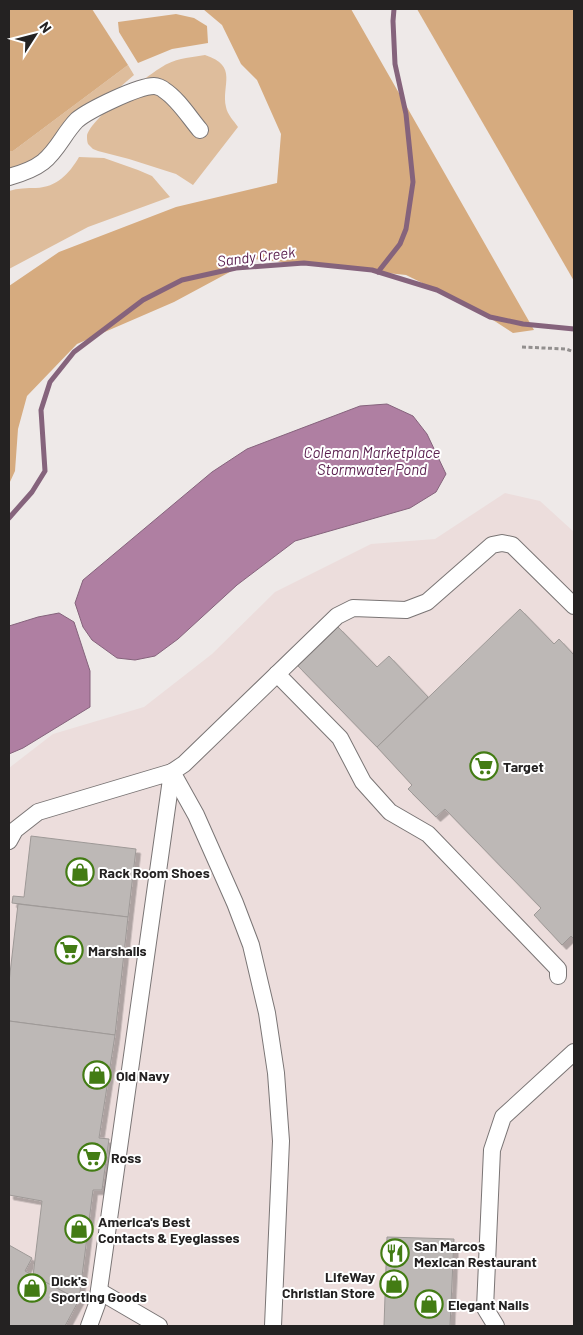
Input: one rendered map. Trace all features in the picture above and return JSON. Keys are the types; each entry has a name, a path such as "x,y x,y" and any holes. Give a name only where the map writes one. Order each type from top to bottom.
{"street":[{"path":"9,177 42,163 51,155 65,133 89,112 132,92 153,86 163,89 170,94 200,130"},
{"path":"9,841 14,830 38,812 172,772 184,764 337,616 353,608 406,610 427,602 492,545 502,543 512,545 574,606"},
{"path":"277,674 340,738 363,782 390,812 428,834 558,969 558,976"},
{"path":"89,1326 97,1304 172,772"},
{"path":"172,772 196,815 236,903 251,945 267,1013 276,1073 281,1141 273,1326"},
{"path":"496,1326 484,1308 492,1150 503,1117 574,1052"},
{"path":"98,1291 159,1326"}],"path":[{"path":"522,347 566,348 574,352"}],"shaded area":[{"path":"9,9 92,9 128,65 13,151 9,151"},
{"path":"203,9 351,9 534,330 513,333 479,311 406,275 254,259 174,302 77,344 27,396 18,429 15,471 9,484 9,286 59,252 176,207 277,183 281,134 257,80 241,64 222,25"},
{"path":"417,9 574,9 574,281"},
{"path":"176,14 194,18 207,26 208,43 172,49 138,63 119,32 118,22"},
{"path":"205,55 215,59 225,70 226,107 229,115 238,127 193,185 176,174 98,151 88,144 87,136 91,128 109,108 148,76 172,62"},
{"path":"128,65 134,75 83,119 71,141 56,155 9,177 9,151 13,151"},
{"path":"79,157 104,158 152,176 170,197 88,227 9,269 9,191 50,185 67,174"},
{"path":"505,493 540,501 574,532 574,1326 9,1326 9,768 53,734 144,707 212,654 275,592 371,544 435,539"}],"water":[{"name":"Coleman Marketplace Stormwater Pond","path":"387,404 413,416 427,434 446,474 436,492 410,508 295,541 237,585 178,639 155,656 135,660 117,658 92,640 83,627 75,603 83,580 212,472 247,449 360,406"},
{"path":"59,613 74,622 90,671 90,707 23,748 9,754 9,626"}],"building":[{"name":"Target","path":"520,609 554,644 559,639 574,655 574,939 571,936 562,945 534,915 541,908 445,809 436,817 408,789 412,785 377,747"},
{"path":"338,627 377,667 389,656 428,697 377,747 298,666"},
{"name":"Rack Room Shoes","path":"31,836 136,849 128,917 12,903 13,896 24,897"},
{"name":"Marshalls","path":"18,904 128,917 115,1035 9,1021 9,982"},
{"path":"9,1021 115,1035 99,1138 109,1139 102,1190 93,1190 79,1300 33,1276 42,1201 9,1195"},
{"path":"387,1237 454,1239 450,1326 384,1326"},
{"name":"Dick's Sporting Goods","path":"9,1245 32,1258 25,1271 79,1300 65,1326 9,1326"}],"waterway":[{"name":"Sandy Creek","path":"378,272 400,244 406,229 413,182 406,114 395,64 394,9"},
{"name":"Sandy Creek","path":"9,518 32,492 45,471 41,410 50,382 74,352 143,300 182,280 236,268 304,263 372,270 437,290 490,317 523,324 574,329"}],"place":[{"name":"Target","path":"484,766"},
{"name":"Rack Room Shoes","path":"80,872"},
{"name":"Marshalls","path":"69,950"},
{"name":"Old Navy","path":"97,1075"},
{"name":"Ross","path":"92,1157"},
{"name":"America's Best Contacts & Eyeglasses","path":"79,1229"},
{"name":"San Marcos Mexican Restaurant","path":"395,1253"},
{"name":"LifeWay Christian Store","path":"394,1284"},
{"name":"Dick's Sporting Goods","path":"32,1288"},
{"name":"Elegant Nails","path":"429,1304"}]}
